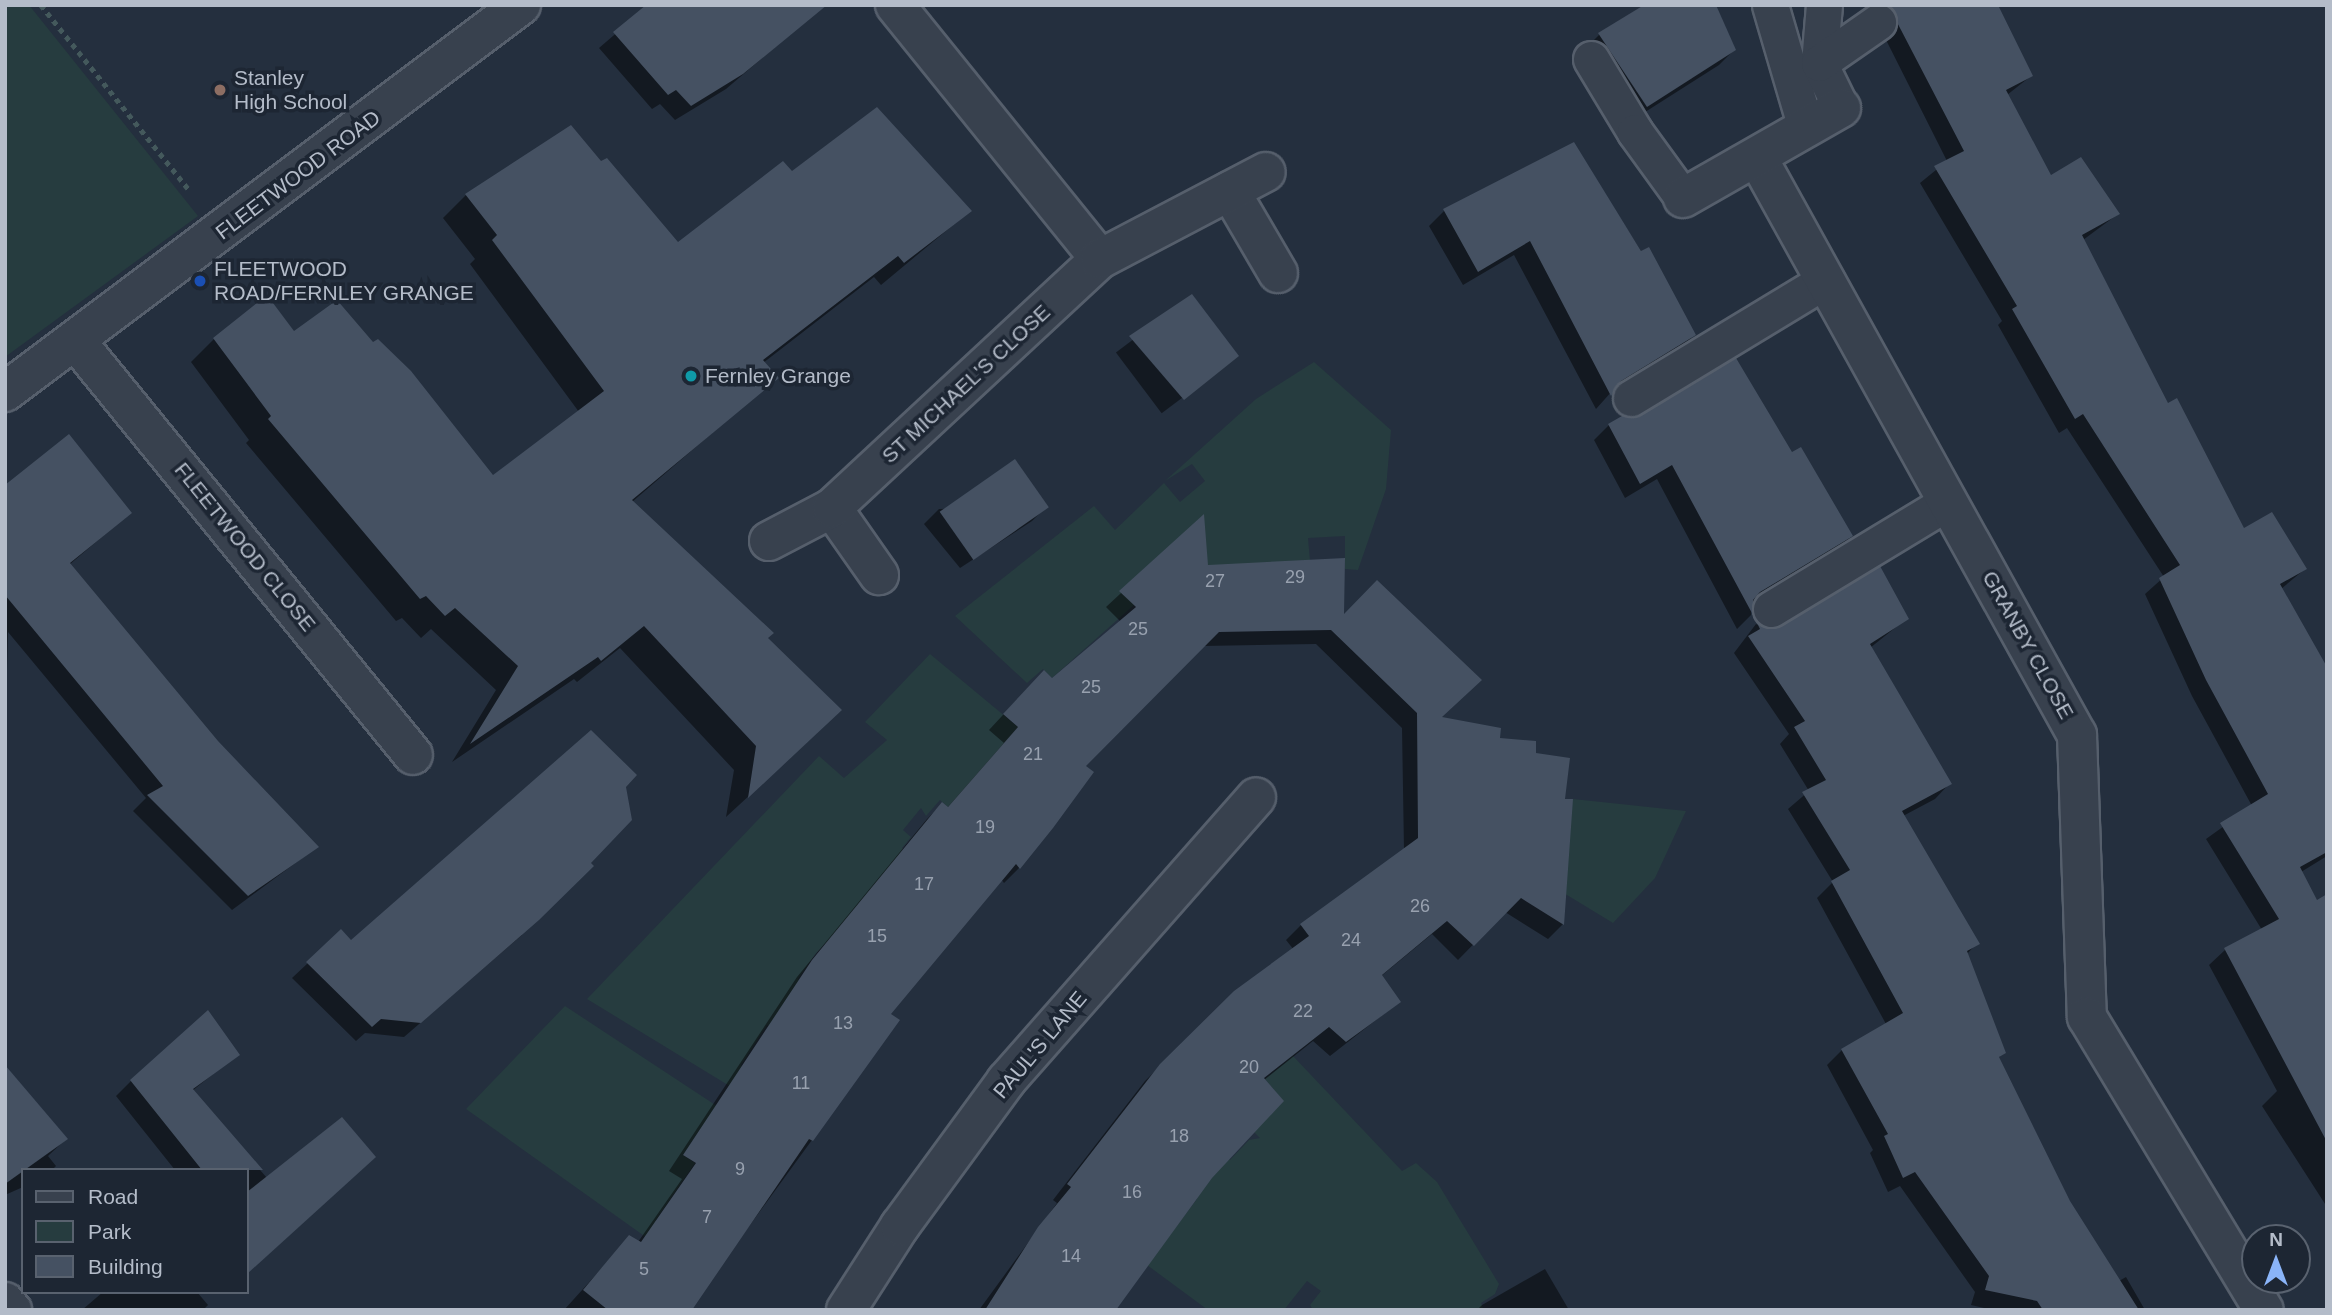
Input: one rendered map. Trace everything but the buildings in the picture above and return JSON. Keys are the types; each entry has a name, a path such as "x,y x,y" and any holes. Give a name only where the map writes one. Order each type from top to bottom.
{"street":[{"name":"FLEETWOOD ROAD","path":"5,392 223,232 521,5"},
{"path":"895,5 1100,259"},
{"path":"1683,198 1842,108"},
{"name":"GRANBY CLOSE","path":"1757,157 2077,735 2087,1017 2264,1310"},
{"name":"ST MICHAEL'S CLOSE","path":"769,541 832,508 1100,259 1266,172"},
{"path":"1230,191 1278,272"},
{"name":"FLEETWOOD CLOSE","path":"75,341 413,755"},
{"path":"832,508 879,575"},
{"name":"PAUL'S LANE","path":"846,1310 900,1226 1006,1082 1256,797"},
{"path":"5,1302 12,1310"}],"lane":[{"path":"1770,5 1806,128"},
{"path":"1824,5 1819,63 1842,108"},
{"path":"1819,63 1878,22"},
{"path":"1591,59 1634,132 1683,198"},
{"path":"1631,398 1826,280"},
{"path":"1771,608 1948,502"}],"path":[{"path":"41,5 223,232"}],"green space":[{"path":"5,5 29,5 198,216 5,357"},
{"path":"1314,362 1391,430 1386,489 1358,570 1345,569 1345,536 1308,538 1310,561 1134,605 1052,678 1043,669 1027,683 955,616 1094,506 1115,530 1164,483 1180,502 1205,481 1192,464 1165,481 1256,399"},
{"path":"930,654 1018,727 949,808 940,800 926,816 921,808 903,830 911,837 902,848 913,856 816,953 798,979 814,989 781,1034 767,1025 741,1065 754,1073 741,1093 587,999 819,756 844,778 887,740 865,722"},
{"path":"1573,799 1686,811 1655,878 1613,923 1544,881 1527,901 1431,849"},
{"path":"565,1006 729,1114 712,1138 699,1131 683,1155 695,1163 656,1220 671,1255 466,1109"},
{"path":"1293,1056 1402,1171 1416,1163 1437,1182 1499,1284 1495,1294 1481,1303 1484,1310 1313,1310 1310,1305 1321,1291 1307,1281 1284,1310 1208,1310 1147,1265 1197,1199 1176,1183 1209,1143 1230,1160 1249,1140 1260,1138 1242,1120 1283,1101 1265,1079"}],"place":[{"name":"Stanley High School","path":"220,90"},
{"name":"FLEETWOOD ROAD/FERNLEY GRANGE","path":"200,281"},
{"name":"Fernley Grange","path":"691,376"}]}
